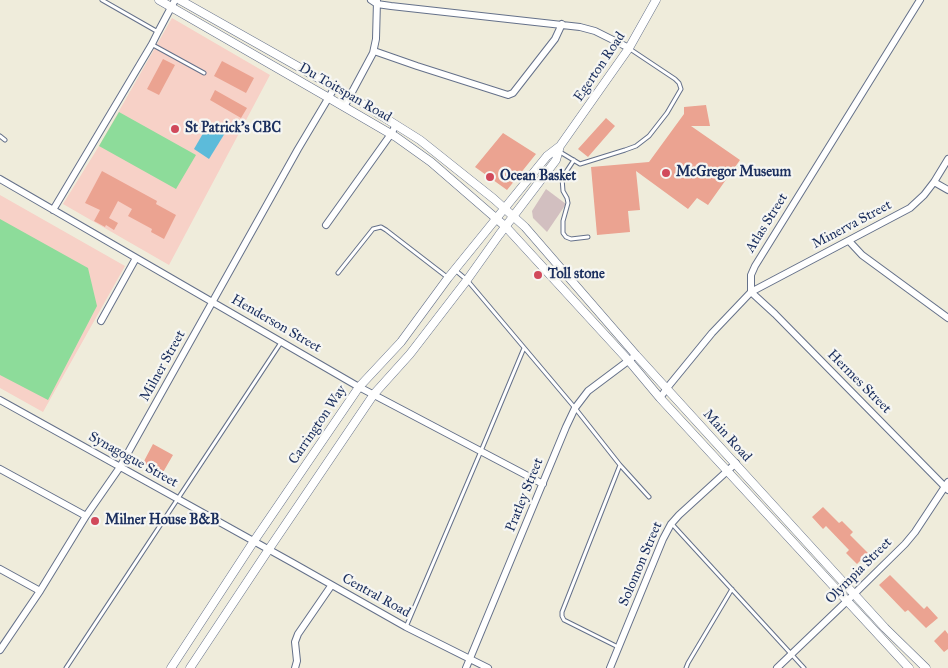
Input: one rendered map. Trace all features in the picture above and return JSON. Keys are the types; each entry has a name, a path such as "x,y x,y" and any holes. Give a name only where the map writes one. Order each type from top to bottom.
{"street":[{"name":"Du Toitspan Road","path":"159,0 173,4 391,134 431,162 506,227"},
{"name":"Du Toitspan Road","path":"180,0 335,87 430,147 494,198 514,217"},
{"name":"Egerton Road","path":"505,209 547,156 558,149 629,48 656,0"},
{"name":"Atlas Street","path":"751,292 751,275 755,266 920,0"},
{"path":"344,107 372,58 376,39 375,1 391,6 588,28 629,48"},
{"path":"54,210 152,44 173,4"},
{"path":"374,51 508,95 514,93 555,39 562,24"},
{"name":"Milner Street","path":"0,650 40,591 86,516 120,467 298,149 335,87"},
{"path":"326,225 396,125"},
{"name":"Egerton Road","path":"514,217 556,160 558,149"},
{"name":"Minerva Street","path":"751,292 910,208 924,195 948,159"},
{"name":"Henderson Street","path":"0,179 359,387 543,484"},
{"path":"934,182 948,190"},
{"name":"Carrington Way","path":"171,668 359,387 401,342 448,278 505,209"},
{"name":"Carrington Way","path":"190,668 374,394 410,354 514,217"},
{"name":"Main Road","path":"514,217 525,227 636,355 885,628 926,668"},
{"name":"Main Road","path":"506,227 629,361 660,398 909,668"},
{"path":"849,241 862,255 948,318"},
{"path":"101,321 136,258"},
{"path":"660,398 712,333 751,292"},
{"name":"Hermes Street","path":"751,292 947,486"},
{"name":"Pratley Street","path":"466,668 575,408 588,391 636,355"},
{"name":"Synagogue Street","path":"0,400 254,542"},
{"name":"Solomon Street","path":"610,668 671,524 736,463"},
{"path":"0,469 86,516"},
{"name":"Olympia Street","path":"777,668 905,544 947,486"},
{"name":"Central Road","path":"254,542 406,627 488,668"},
{"path":"0,569 40,591"},
{"path":"295,668 297,662 295,642 298,634 331,586"}],"lane":[{"path":"102,0 158,32"},
{"path":"152,44 204,73"},
{"path":"558,149 580,164 625,150 643,142 650,136 667,113 681,89 679,83 629,48"},
{"path":"0,136 5,140"},
{"path":"574,160 562,178 562,191 568,203 563,221 563,233 570,239 588,237"},
{"path":"338,273 373,229 381,227 448,278"},
{"path":"455,270 467,280 575,408 620,465 649,497"},
{"path":"66,668 282,341"},
{"path":"406,627 524,348"},
{"path":"619,647 564,620 562,612 620,465"},
{"path":"671,524 804,668"},
{"path":"686,668 732,589"}],"shaded area":[{"name":"St Patrick's CBC","path":"172,18 270,75 169,265 63,204 99,146"},
{"path":"546,189 566,204 547,232 533,218 532,211"},
{"path":"0,195 125,266 43,412 0,388"}],"green space":[{"path":"119,112 196,155 176,189 99,146"},
{"path":"0,219 88,268 97,306 48,400 0,375"}],"water":[{"path":"209,123 225,133 209,159 194,149"}],"building":[{"path":"163,59 175,65 159,95 147,89"},
{"path":"222,61 254,78 246,93 214,76"},
{"path":"215,90 247,108 241,118 210,100"},
{"path":"706,105 710,126 691,126 740,160 708,205 697,198 688,209 636,171 640,210 628,211 630,232 597,235 591,167 649,162 684,114 684,107"},
{"path":"606,118 615,126 588,157 578,149"},
{"path":"503,133 536,154 507,190 475,167"},
{"path":"102,171 157,201 156,204 176,215 164,239 151,232 152,229 128,216 132,209 118,201 109,218 118,223 114,230 94,221 100,210 85,203"},
{"path":"153,444 173,455 162,474 143,463"},
{"path":"823,507 839,523 842,521 853,532 850,535 868,553 857,564 846,553 849,550 826,526 823,529 812,517"},
{"path":"890,575 924,609 927,606 938,618 926,628 908,610 905,612 879,585"},
{"path":"945,630 948,634 948,649 944,652 934,641"}],"place":[{"name":"St Patrick's CBC","path":"175,129"},
{"name":"McGregor Museum","path":"666,173"},
{"name":"Ocean Basket","path":"490,177"},
{"name":"Toll stone","path":"538,275"},
{"name":"Milner House B&B","path":"95,521"}]}
